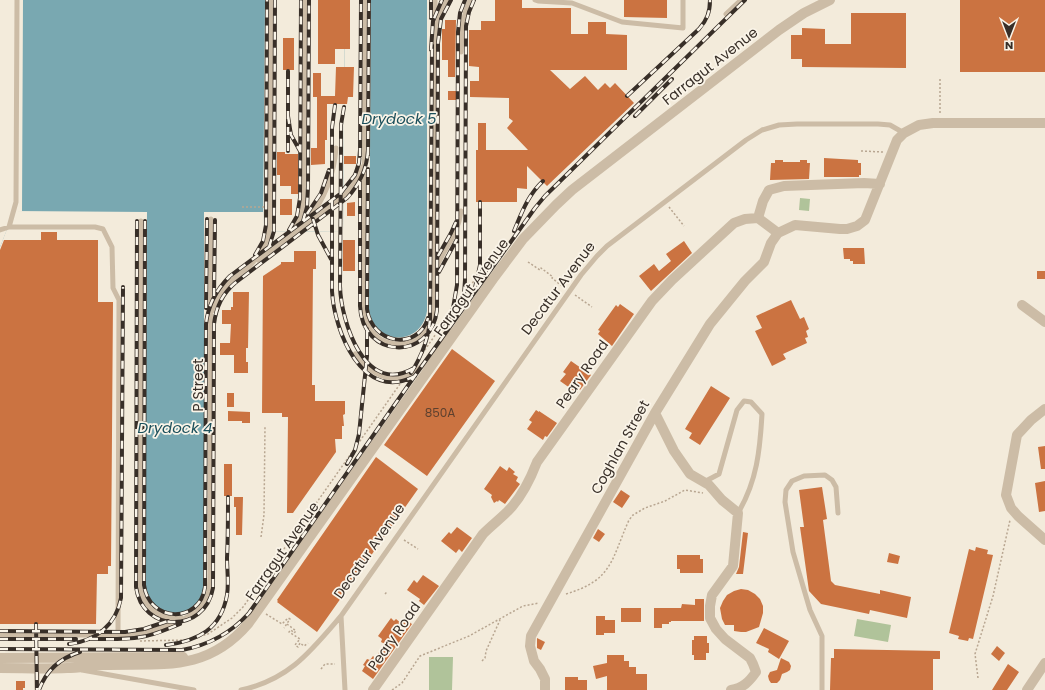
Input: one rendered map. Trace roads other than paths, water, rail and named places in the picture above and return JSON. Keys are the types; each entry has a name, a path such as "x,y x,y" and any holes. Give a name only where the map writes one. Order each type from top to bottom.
{"street":[{"name":"Farragut Avenue","path":"0,658 69,668 103,665 171,664 203,657 232,640 248,624 420,382 454,320 524,239 556,205 578,186 795,18 816,3 830,0"},
{"path":"880,184 864,183 775,187 769,190 763,201 758,218 778,233 796,225 848,229 857,226 865,220 880,184 897,140 904,132 919,125 933,123 1045,123"},
{"name":"Peary Road","path":"373,690 483,534 508,511 517,500 528,484 537,462 648,307 672,280 734,223 745,218 758,218"},
{"name":"Coghlan Street","path":"545,690 545,679 534,661 530,646 531,636 655,413 710,324 764,262 770,243 778,233"},
{"path":"1022,305 1045,322"},
{"path":"1045,409 1031,420 1017,435 1006,495 1011,508 1045,540"},
{"path":"655,413 674,451 690,474 710,485 722,500 738,513 733,566 712,595 710,606 710,618 716,629 725,639 750,658 754,664 756,672 749,682 739,688 731,690"},
{"name":"Farragut Avenue","path":"0,668 37,663 203,657"},
{"path":"1027,690 1045,663"}],"lane":[{"path":"9,227 16,202 17,0"},
{"path":"248,268 264,248 268,239 270,226 271,0"},
{"path":"286,240 300,219 304,200 305,0"},
{"path":"365,0 364,311 367,324 372,332 385,341 396,344 408,343 421,336 430,325 434,313 435,0"},
{"path":"435,42 436,23 447,0"},
{"path":"461,52 463,23 466,8 470,0"},
{"path":"535,0 572,3 622,22 673,28 682,28 682,0"},
{"path":"726,14 741,0"},
{"name":"Decatur Avenue","path":"241,690 264,684 296,665 314,648 341,616 581,275 606,246 746,140 762,130 780,125 797,124 878,124 890,125 904,132"},
{"path":"293,234 312,215 324,195 332,174 336,148"},
{"path":"210,327 212,312 218,295 228,284 349,192 358,176 364,160"},
{"path":"434,281 437,265 457,229 461,211"},
{"name":"P Street","path":"0,635 118,636 137,634 152,631 172,624 190,615 196,611 207,597 210,584 211,219"},
{"path":"141,221 140,588 145,602 156,613 162,616 174,618 190,615"},
{"path":"0,230 9,227 95,227 103,229 112,247 113,288 119,300 118,636"},
{"path":"440,344 454,320"},
{"path":"356,354 366,366 379,375 396,378 406,376 417,371 430,358 454,320"},
{"path":"420,382 430,358"},
{"path":"704,482 719,474 737,410 744,401 751,402 762,414 760,446 756,472 747,498 738,513"},
{"path":"822,690 822,636 810,610 793,552 785,502 786,490 792,481 804,476 825,475 832,480 836,487 838,513"},
{"path":"341,616 344,690"},
{"path":"37,663 37,690"},
{"path":"69,668 194,690"}],"water":[{"name":"Drydock 4","path":"0,0 345,0 343,232 263,231 263,212 204,212 204,582 202,594 199,600 184,612 167,612 159,608 148,594 145,584 147,212 14,211 0,247"},
{"name":"Drydock 5","path":"371,0 427,0 427,311 423,323 416,331 408,336 398,338 388,336 380,330 373,322 369,310"}],"railway":[{"path":"255,255 263,241 266,225 267,0"},
{"path":"269,247 274,231 275,0"},
{"path":"289,230 297,216 300,198 301,0"},
{"path":"303,221 307,207 308,187 309,0"},
{"path":"360,156 361,0"},
{"path":"368,155 369,0"},
{"path":"431,0 431,18"},
{"path":"431,50 433,21 442,0"},
{"path":"360,182 360,306 364,324 372,336 384,344 397,347 411,346 423,339 432,327 437,310 438,43 441,19 451,0"},
{"path":"444,329 453,308 457,285 458,32 460,13 465,0"},
{"path":"460,310 464,295 465,280 466,26 469,12 474,0"},
{"path":"627,96 699,29 708,16 710,0"},
{"path":"0,649 182,650 201,645 219,637 235,627 249,613 414,377 535,208 545,196 745,0"},
{"path":"411,373 424,347 430,319 432,45"},
{"path":"288,71 288,151"},
{"path":"635,116 672,79"},
{"path":"335,105 332,128 332,291 338,325 354,359 366,372 380,380 396,382 415,376"},
{"path":"344,107 341,125 340,286 341,301 345,318 359,351 369,364 382,372 397,374 414,368"},
{"path":"288,116 291,135 300,151"},
{"path":"145,221 144,585 148,598 155,607 164,612 174,614 185,613 194,608 201,599 205,587 206,324 211,304 217,292 230,276 340,194 355,175 359,163 360,150"},
{"path":"137,221 136,587 141,602 149,613 161,620 174,622 187,620 198,614 208,603 213,588 214,324 218,306 223,296 235,283 347,198 356,187 362,176 368,150"},
{"path":"368,169 367,309 371,321 377,330 386,336 396,339 406,339 415,336 423,329 428,318"},
{"path":"307,214 321,193 329,170"},
{"path":"514,231 529,198 543,181"},
{"path":"475,288 480,265 480,202"},
{"path":"206,308 207,219"},
{"path":"313,219 318,235 331,259"},
{"path":"214,296 215,220"},
{"path":"438,256 456,222"},
{"path":"439,272 457,239"},
{"path":"69,644 88,639 103,630 115,616 121,598 123,287"},
{"path":"347,464 355,450 359,434 367,356 367,329"},
{"path":"166,645 188,640 206,631 214,625 224,607 228,586 228,497"},
{"path":"0,631 125,632 144,629 168,621"},
{"path":"36,624 37,690"},
{"path":"90,639 122,639 141,637 180,624"},
{"path":"0,639 76,639"},
{"path":"39,690 42,683 55,666 66,658 80,652"}]}
